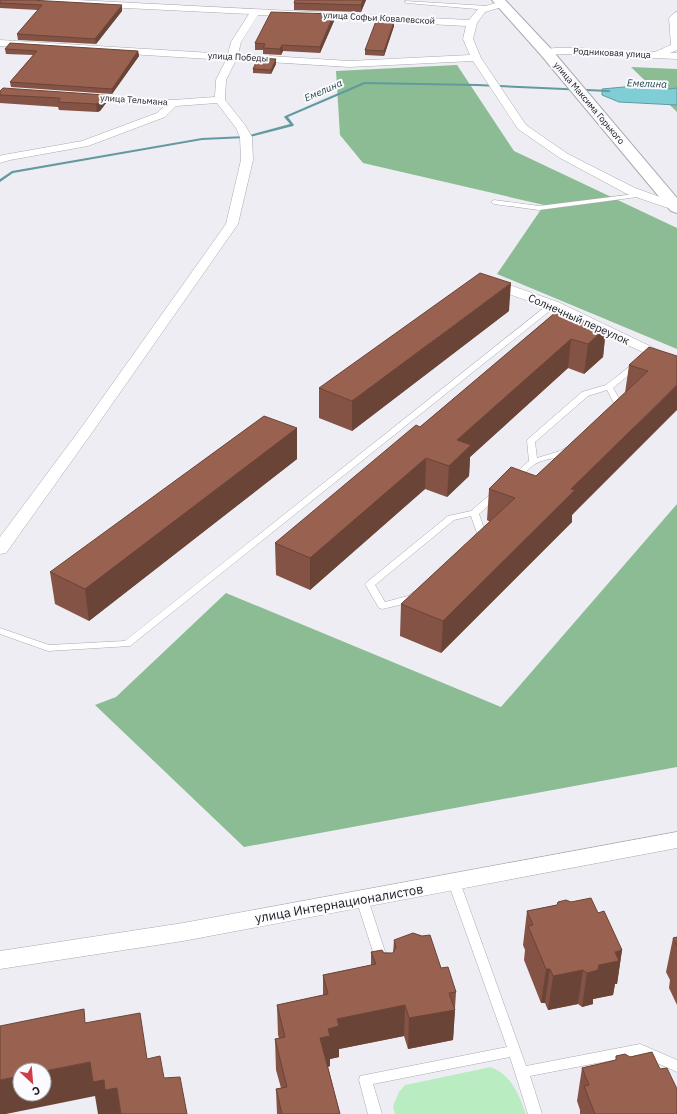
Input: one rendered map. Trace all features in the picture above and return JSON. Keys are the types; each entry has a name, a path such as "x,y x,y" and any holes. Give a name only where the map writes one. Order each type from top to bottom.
{"main road":[{"name":"улица Максима Горького","path":"496,4 546,52 676,207"}],"street":[{"name":"улица Софьи Ковалевской","path":"22,0 472,23"},
{"path":"496,4 482,10 472,23 468,40 476,58 522,127 564,156 631,192 676,207"},
{"path":"0,550 232,224 247,160 246,137 241,127 220,100 221,80 232,56 236,42 255,12"},
{"path":"655,55 676,47 674,18 677,15"},
{"name":"улица Победы","path":"0,43 349,64 476,58"},
{"name":"Родниковая улица","path":"546,52 566,51 677,56"},
{"name":"улица Тельмана","path":"71,96 173,103 220,100"},
{"path":"2,158 84,144 161,115 173,103"},
{"name":"Солнечный переулок","path":"480,278 553,305 677,364"},
{"name":"улица Интернационалистов","path":"0,960 183,932 677,840"}],"lane":[{"path":"407,2 496,4"},
{"path":"494,202 539,208 643,195"},
{"path":"0,631 48,648 127,644 553,305"},
{"path":"533,462 531,441 585,394 609,387 652,353"},
{"path":"607,413 618,403 609,387"},
{"path":"422,588 411,598 382,606 370,584 451,518 474,513 533,462 563,453 574,443"},
{"path":"471,544 482,534 474,513"},
{"path":"454,882 522,1072 535,1114"},
{"path":"362,899 386,971"},
{"path":"522,1072 640,1049 677,1066"},
{"path":"375,1114 365,1080 514,1051"}],"green space":[{"path":"457,65 514,151 677,228 677,349 497,274 544,205 363,163 340,135 336,71"},
{"path":"631,67 677,69 677,112"},
{"path":"677,504 677,767 244,847 95,705 116,697 226,593 501,707"},
{"path":"491,1067 509,1080 517,1092 526,1114 395,1114 393,1106 399,1092 405,1085"}],"water":[{"path":"646,85 670,89 677,88 677,105 619,102 602,95 602,89"}],"building":[{"path":"0,0 30,0 122,5 95,39 17,34 42,5 0,3"},
{"path":"295,0 363,0 361,5 294,3"},
{"path":"271,12 334,14 320,47 282,45 280,49 263,48 265,44 255,43"},
{"path":"376,21 394,22 384,51 365,50"},
{"path":"10,43 138,51 112,89 10,82 37,51 5,49"},
{"path":"258,58 276,59 271,70 253,69"},
{"path":"3,88 105,95 100,102 96,104 58,102 60,98 0,95 0,91"},
{"path":"480,273 511,283 352,401 319,388"},
{"path":"556,312 606,328 588,344 571,339 457,440 471,445 449,466 426,458 310,558 275,543 416,425 420,427"},
{"path":"649,347 677,356 677,385 571,489 575,490 443,621 401,604 515,498 489,489 511,467 536,476 648,371 629,365"},
{"path":"264,416 297,428 85,589 50,572"},
{"path":"591,898 598,913 604,911 622,950 615,952 619,961 599,965 598,970 587,973 583,970 553,976 550,969 546,969 528,926 533,925 527,911 557,905 558,902 566,900 571,902"},
{"path":"413,933 422,936 430,935 441,968 448,967 456,992 449,993 455,1010 409,1018 405,1005 337,1019 339,1026 328,1029 330,1036 320,1038 340,1114 282,1114 276,1089 287,1087 275,1039 285,1037 277,1005 328,994 323,975 376,964 371,952 382,950 384,953 393,953 396,947 394,940"},
{"path":"677,937 677,946 673,938"},
{"path":"84,1009 85,1023 140,1013 147,1059 160,1056 164,1078 180,1077 187,1114 121,1114 117,1088 105,1090 104,1080 93,1082 90,1062 52,1069 52,1062 12,1062 12,1078 0,1080 0,1026"},
{"path":"652,1052 660,1069 667,1068 677,1089 677,1114 595,1114 584,1086 589,1085 582,1068 616,1060 616,1056 625,1054 630,1057"}],"waterway":[{"name":"Емелина","path":"0,181 12,172 202,139 246,137 292,125 286,117 364,83 477,85 609,91"}]}
